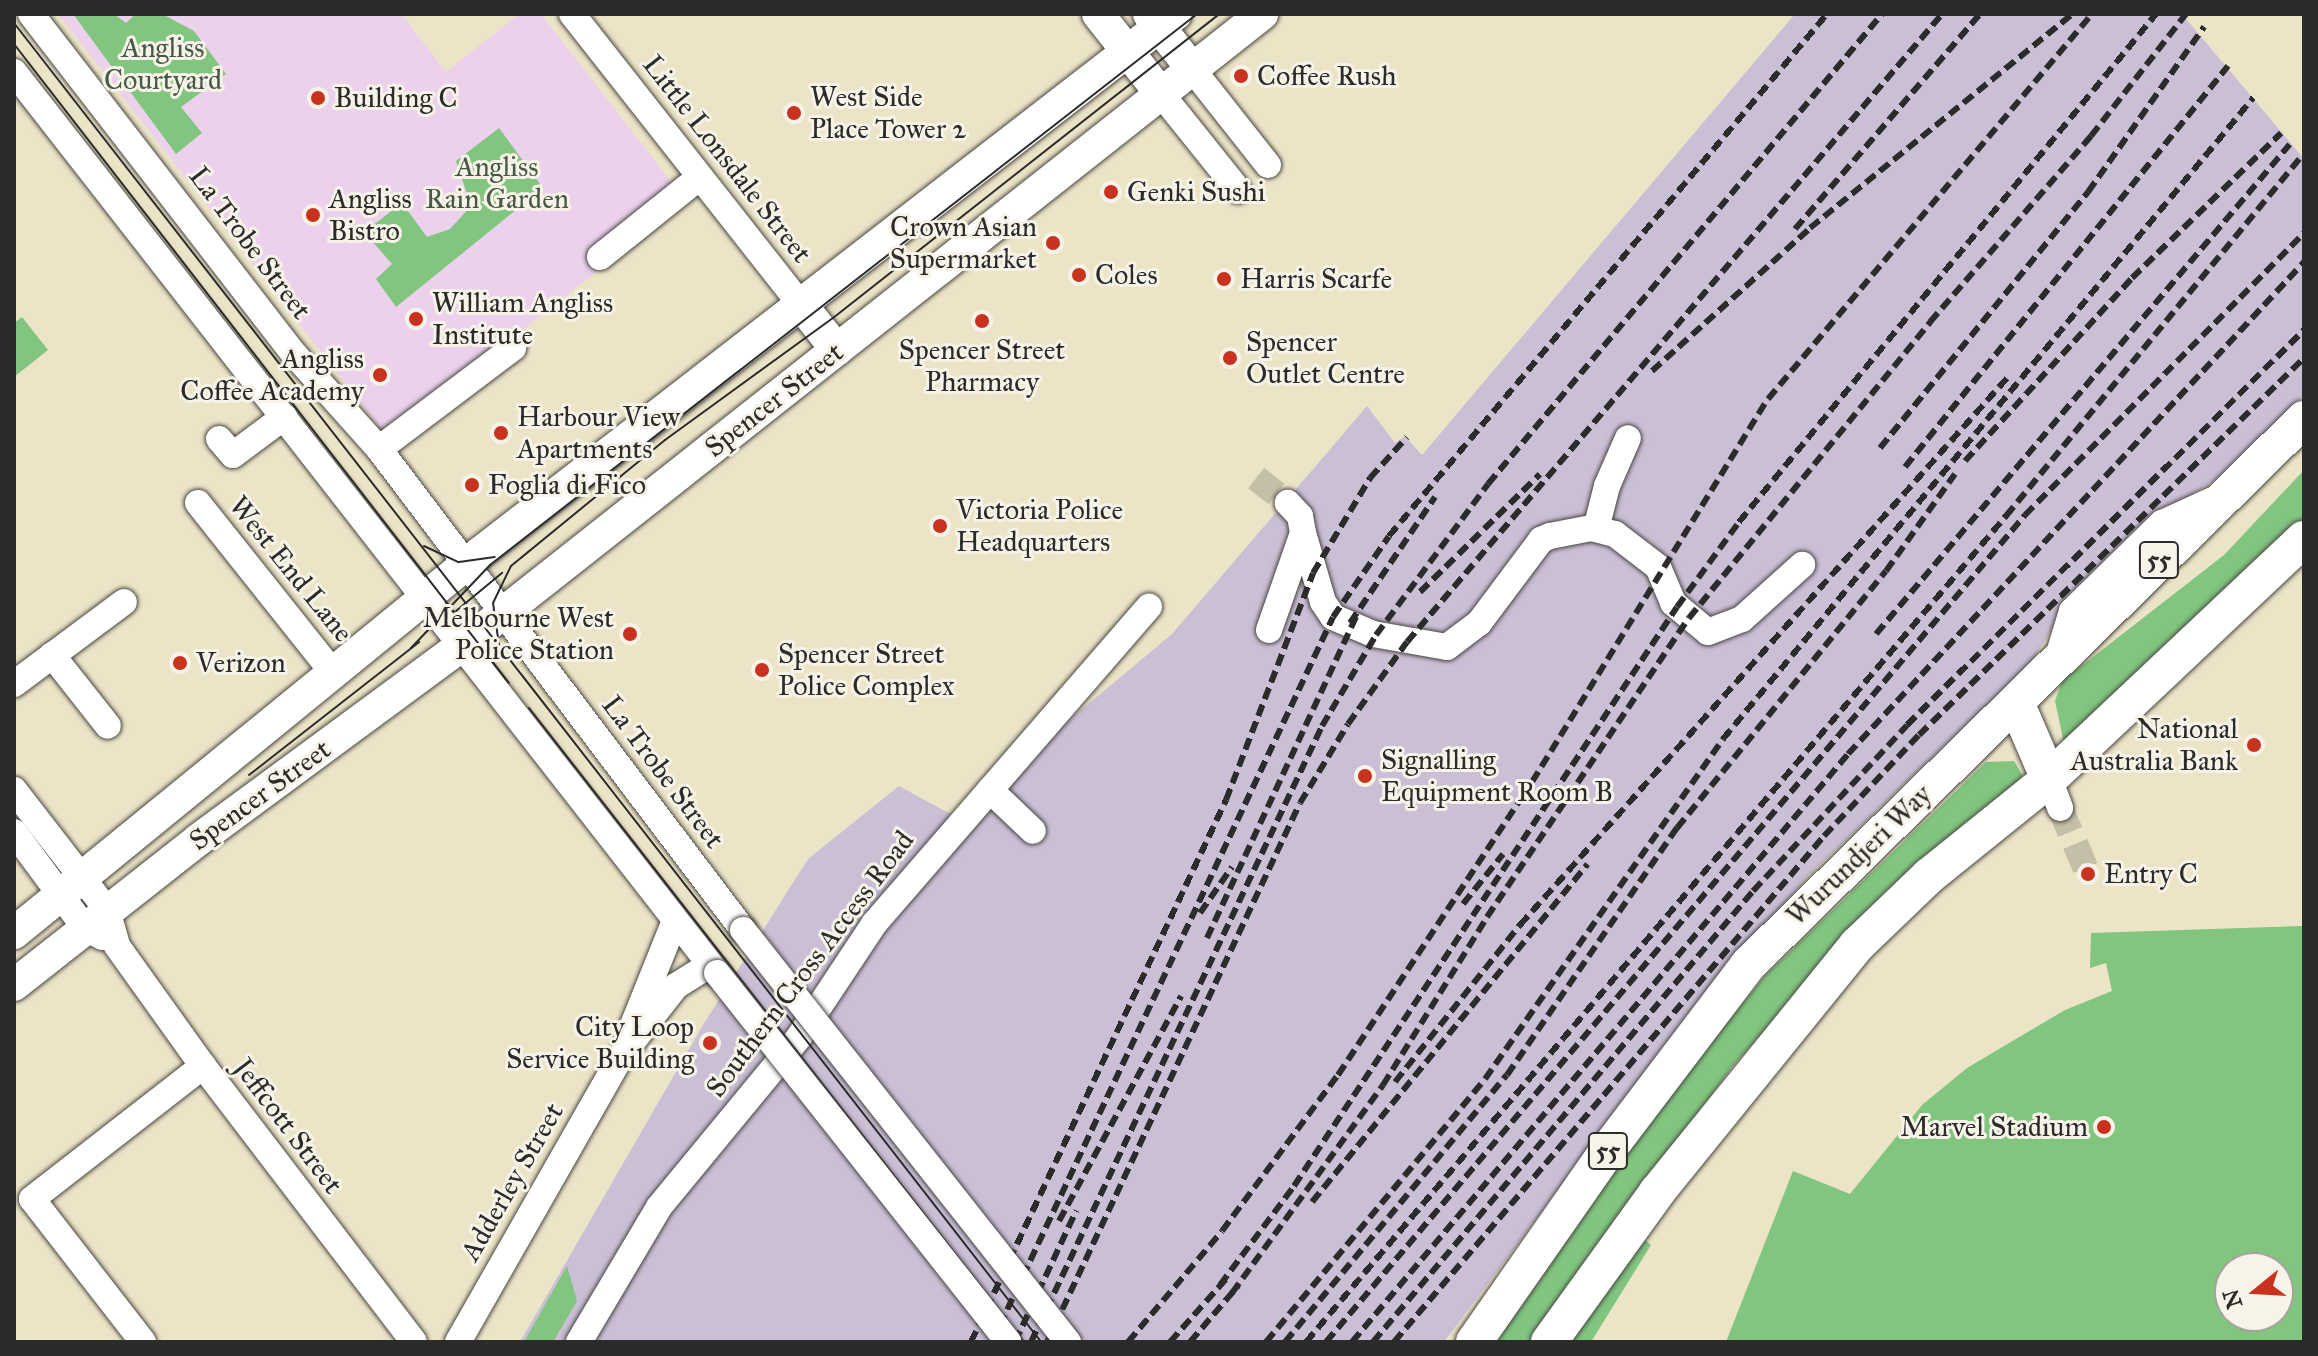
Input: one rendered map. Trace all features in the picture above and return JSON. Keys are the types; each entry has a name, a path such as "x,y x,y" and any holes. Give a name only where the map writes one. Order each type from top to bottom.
{"highway":[{"name":"Wurundjeri Way","path":"1474,1342 1607,1151 1749,964 1842,868 2017,705 2304,419"},
{"name":"55","path":"1549,1342 1657,1192 1857,945 1929,876 2055,794 2304,539"},
{"path":"2017,705 2055,794"}],"main road":[{"path":"1098,14 1162,95"},
{"name":"Spencer Street","path":"14,985 96,919 460,647 1262,14"},
{"path":"1162,18 1193,70"},
{"name":"Spencer Street","path":"14,933 466,566 1128,52 1162,18"},
{"path":"802,306 837,350"}],"street":[{"name":"La Trobe Street","path":"31,14 295,355 379,449 743,930 1068,1342"},
{"name":"Little Lonsdale Street","path":"572,14 802,306"},
{"path":"1193,70 1268,165"},
{"path":"14,72 426,598 460,647 674,923 1008,1342"},
{"path":"1162,95 1238,190"},
{"path":"600,257 700,177"},
{"path":"379,449 513,348"},
{"path":"219,439 233,455 284,417"},
{"path":"1596,529 1607,486 1628,438"},
{"name":"West End Lane","path":"198,503 334,674"},
{"path":"1288,503 1300,516 1323,602 1333,617 1373,634 1447,647 1479,623 1541,540 1596,529 1615,534 1658,567 1673,603 1708,632 1742,619 1802,565"},
{"path":"1269,630 1303,533"},
{"path":"14,684 124,602"},
{"name":"Southern Cross Access Road","path":"579,1342 680,1178 799,1037 874,924 1149,607"},
{"path":"52,655 108,726"},
{"name":"Jeffcott Street","path":"14,790 96,919 203,1066 414,1342"},
{"path":"990,790 1033,831"},
{"name":"Jeffcott Street","path":"14,832 73,887"},
{"name":"Adderley Street","path":"622,1055 640,997 674,923"},
{"name":"Adderley Street","path":"458,1342 622,1055 676,986 713,969"},
{"path":"143,1342 32,1199 203,1066"}],"shaded area":[{"name":"William Angliss Institute","path":"58,14 401,14 446,72 519,14 541,14 686,201 387,437"},
{"path":"1795,14 2182,14 2304,159 2304,395 2215,480 2155,517 2073,599 2030,663 1807,877 1679,1028 1444,1342 520,1342 703,1025 808,859 899,786 954,816 1172,634 1367,406 1395,443 1405,436 1422,455"}],"green space":[{"name":"Angliss Courtyard","path":"73,14 114,14 126,23 136,14 162,14 194,31 226,74 181,107 202,133 176,154"},
{"name":"Angliss Rain Garden","path":"499,128 543,188 396,307 376,279 392,264 364,232 402,203 427,237 450,229 471,206 456,161"},
{"path":"22,317 48,350 14,377 14,323"},
{"path":"2304,470 2304,519 2064,743 2055,701 2062,681 2224,555"},
{"path":"2014,761 2023,776 1861,923 1732,1067 1530,1342 1494,1342 1656,1110 1765,976 1986,762"},
{"name":"Marvel Stadium","path":"2304,926 2304,1342 1726,1342 1793,1171 1850,1194 1922,1105 1967,1068 2065,1010 2112,991 2106,963 2090,968 2091,933"},
{"path":"1645,1240 1651,1245 1591,1342 1566,1342"},
{"path":"567,1266 577,1301 553,1342 524,1342"}],"tunnel":[{"path":"1256,478 1288,503"},
{"path":"2060,808 2088,874"}],"tram line":[{"path":"411,648 490,565 1197,14"},
{"path":"499,645 493,603 511,566 665,440 833,318 1219,14"},
{"path":"14,23 1041,1342"},
{"path":"14,44 509,683"},
{"path":"424,546 459,562 495,557"},
{"path":"456,611 502,573"},
{"path":"249,775 419,642"},
{"path":"529,708 1024,1342"}],"railway":[{"path":"992,1342 1333,617 1389,536 1827,14"},
{"path":"1031,1342 1322,726 1376,635 1488,484 1882,14"},
{"path":"1047,1342 1300,803 1348,724 1407,642 1942,14"},
{"path":"1795,229 1980,14"},
{"path":"1652,371 1810,228 2072,14"},
{"path":"1128,1342 1222,1231 1338,1075 1532,782 1768,399 2092,14"},
{"path":"1220,1285 1294,1186 1677,607 1739,522 2156,14"},
{"path":"1232,1293 1383,1085 1487,917 1689,618 1930,322 2091,136 2186,14"},
{"path":"1880,448 2088,192 2204,27"},
{"path":"1905,467 2228,66"},
{"path":"1266,1342 1485,1079 1723,739 2253,98"},
{"path":"1965,461 2132,278 2281,133"},
{"path":"1876,634 2290,144"},
{"path":"1306,1342 2006,516 2303,155"},
{"path":"1326,1342 2025,515 2304,233"},
{"path":"1352,1342 1848,754 2304,262"},
{"path":"1373,1342 1753,891 1907,725 2304,330"},
{"path":"1394,1342 1824,836 1919,735 2304,358"},
{"path":"1395,1082 1520,925 2009,376"},
{"path":"971,1342 1226,800 1313,573 1370,478 1407,437"},
{"path":"1420,592 1540,474"},
{"path":"1285,1342 1507,1075 1677,828 1886,571 1955,474"},
{"path":"1350,623 1435,497"},
{"path":"1207,938 1357,615"},
{"path":"1463,904 1503,854"},
{"path":"1312,1202 1588,864"},
{"path":"1200,913 1232,867"},
{"path":"1059,1221 1181,996"},
{"path":"1015,1342 1076,1211"},
{"path":"1170,1342 1226,1279"},
{"path":"1190,1342 1238,1286"}],"place":[{"name":"Coffee Rush","path":"1241,76"},
{"name":"Building C","path":"318,98"},
{"name":"West Side Place Tower 2","path":"794,113"},
{"name":"Genki Sushi","path":"1111,192"},
{"name":"Angliss Bistro","path":"313,215"},
{"name":"Crown Asian Supermarket","path":"1053,243"},
{"name":"Coles","path":"1079,275"},
{"name":"Harris Scarfe","path":"1224,279"},
{"name":"William Angliss Institute","path":"416,319"},
{"name":"Spencer Street Pharmacy","path":"982,321"},
{"name":"Spencer Outlet Centre","path":"1230,358"},
{"name":"Angliss Coffee Academy","path":"380,375"},
{"name":"Harbour View Apartments","path":"501,433"},
{"name":"Foglia di Fico","path":"472,485"},
{"name":"Victoria Police Headquarters","path":"940,526"},
{"name":"Melbourne West Police Station","path":"630,634"},
{"name":"Verizon","path":"180,663"},
{"name":"Spencer Street Police Complex","path":"762,670"},
{"name":"National Australia Bank","path":"2254,745"},
{"name":"Signalling Equipment Room B","path":"1365,776"},
{"name":"Entry C","path":"2088,874"},
{"name":"City Loop Service Building","path":"710,1043"},
{"name":"Marvel Stadium","path":"2104,1127"}]}
